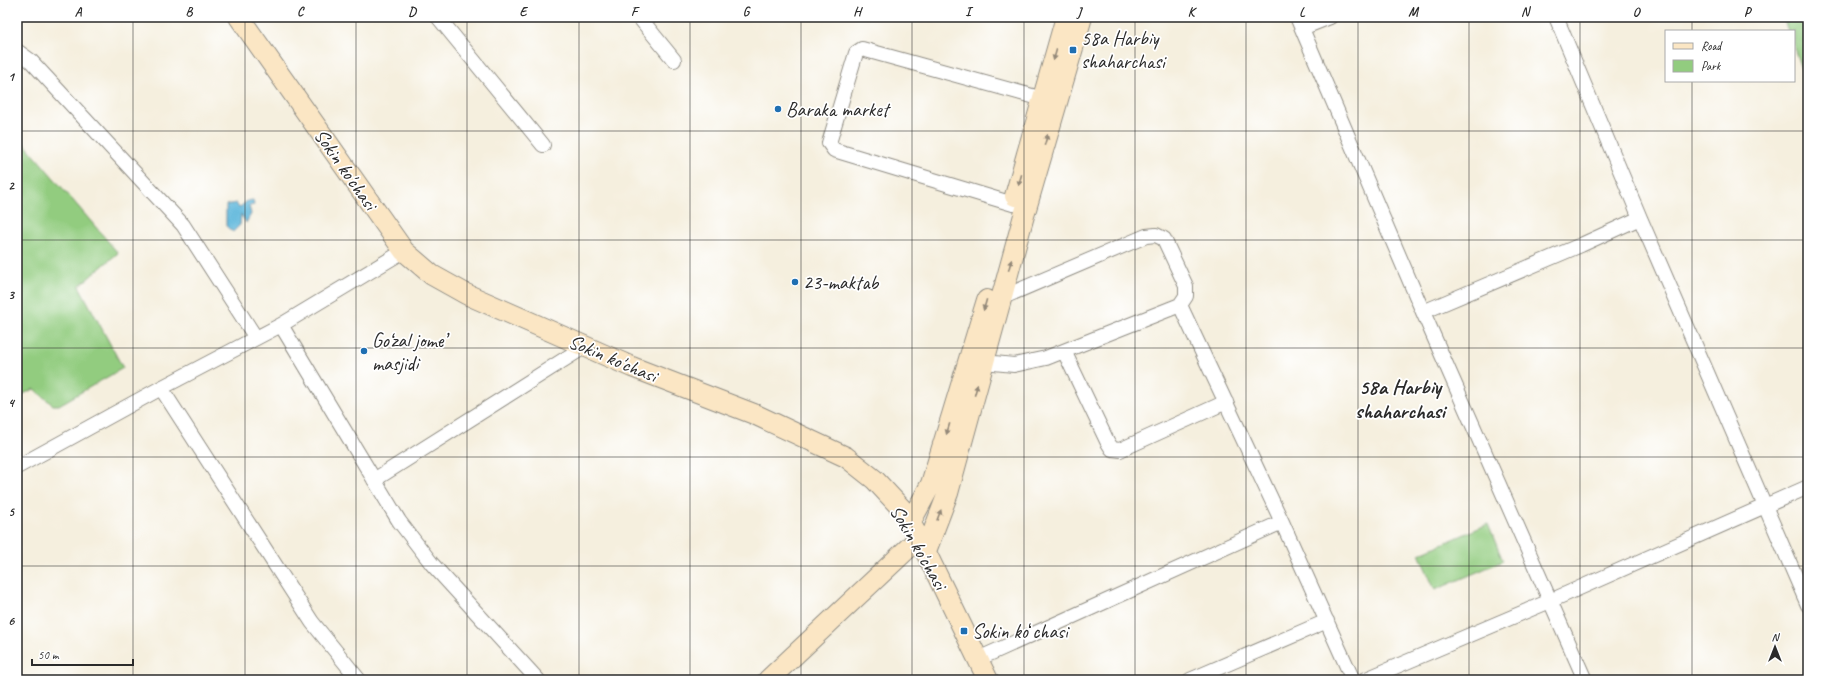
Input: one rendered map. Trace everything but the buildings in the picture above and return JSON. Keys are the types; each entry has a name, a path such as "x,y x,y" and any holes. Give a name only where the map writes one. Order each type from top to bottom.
{"street":[{"name":"Sokin ko'chasi","path":"239,17 404,251 422,268 443,282 472,297 632,367 754,414 846,457 875,480 902,509 918,537 988,680"},
{"path":"438,17 543,145"},
{"path":"639,17 674,60"},
{"path":"918,537 931,484 969,360 1066,17"},
{"path":"768,680 918,537 948,492 1001,298 1082,17"},
{"path":"1330,17 1300,23 1423,312 1585,680"},
{"path":"1556,17 1640,218 1808,605"},
{"path":"1013,204 834,150 829,143 856,52 862,49 1043,99"},
{"path":"17,51 31,61 184,225 256,338"},
{"path":"1423,312 1640,218"},
{"path":"984,362 1014,365 1046,358 1180,305 1186,296 1186,286 1164,239 1156,235 1146,236 1001,298"},
{"path":"17,467 161,388 281,325 404,251"},
{"path":"1180,305 1282,522 1353,680"},
{"path":"281,325 399,521 432,564 538,680"},
{"path":"374,480 584,346"},
{"path":"1064,351 1107,442 1112,449 1120,450 1226,402"},
{"path":"161,388 312,622 359,680"},
{"path":"1364,680 1550,601 1808,487"},
{"path":"978,659 1282,522"},
{"path":"1190,680 1327,621"}],"green space":[{"path":"1783,17 1808,17 1808,89 1795,51 1795,30 1788,30"},
{"path":"17,135 118,253 79,286 123,368 59,405 53,405 34,389 17,397"},
{"path":"1488,524 1503,561 1435,590 1419,554"}],"water":[{"path":"253,200 254,205 249,206 251,214 246,223 241,214 240,225 233,232 226,226 226,205 236,203 239,208 247,201"}],"place":[{"name":"58a Harbiy shaharchasi","path":"1073,50"},
{"name":"Baraka market","path":"778,109"},
{"name":"23-maktab","path":"795,282"},
{"name":"Go‘zal jome’ masjidi","path":"364,351"},
{"name":"Sokin koʻchasi","path":"964,631"}],"district":[{"name":"58a Harbiy shaharchasi","path":"1400,399"}]}
